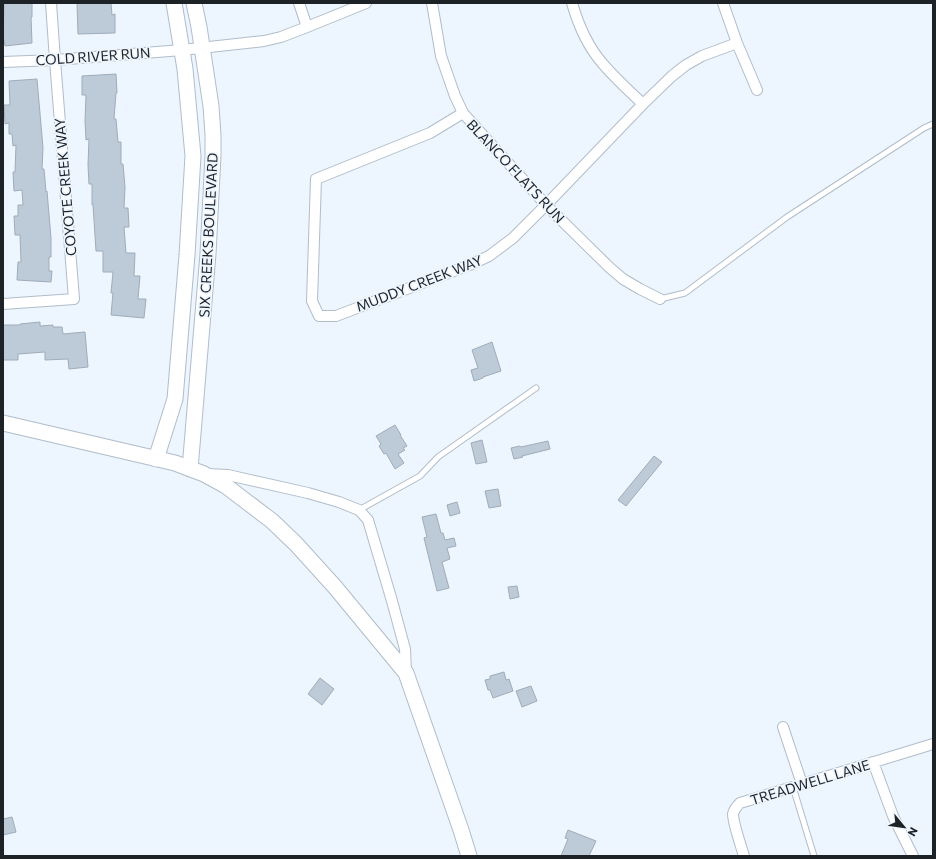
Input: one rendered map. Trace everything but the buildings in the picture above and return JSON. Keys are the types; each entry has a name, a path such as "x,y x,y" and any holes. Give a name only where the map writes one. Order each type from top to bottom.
{"street":[{"name":"COYOTE CREEK WAY","path":"3,304 74,299 51,3"},
{"name":"SIX CREEKS BOULEVARD","path":"156,459 175,399 193,156 182,50 174,3"},
{"name":"SIX CREEKS BOULEVARD","path":"190,469 207,262 213,154 211,106 194,3"},
{"path":"299,3 307,28"},
{"name":"COLD RIVER RUN","path":"3,62 55,60 182,50 264,41 307,28 366,3"},
{"name":"BLANCO FLATS RUN","path":"432,3 441,56 455,96 463,113 546,205 609,267 623,279 660,299"},
{"path":"572,3 580,28 602,64 643,104"},
{"path":"723,3 757,90"},
{"name":"MUDDY CREEK WAY","path":"463,113 430,133 316,178 312,301 319,316 336,316 472,264 489,256 513,238 672,76 686,65 702,56 738,43"},
{"path":"3,423 175,463 204,474 226,486 272,521 296,544 335,586 406,673"},
{"path":"204,474 228,475 339,502 359,510 368,520 405,649 406,673 469,856"},
{"path":"783,727 797,785"},
{"name":"TREADWELL LANE","path":"744,856 734,823 733,814 740,803 933,744"},
{"path":"873,762 893,816 913,856"}],"lane":[{"path":"660,299 685,293 787,217 924,128 933,124"},
{"path":"359,510 420,476 438,457 536,388"},
{"path":"797,785 814,856"}]}
